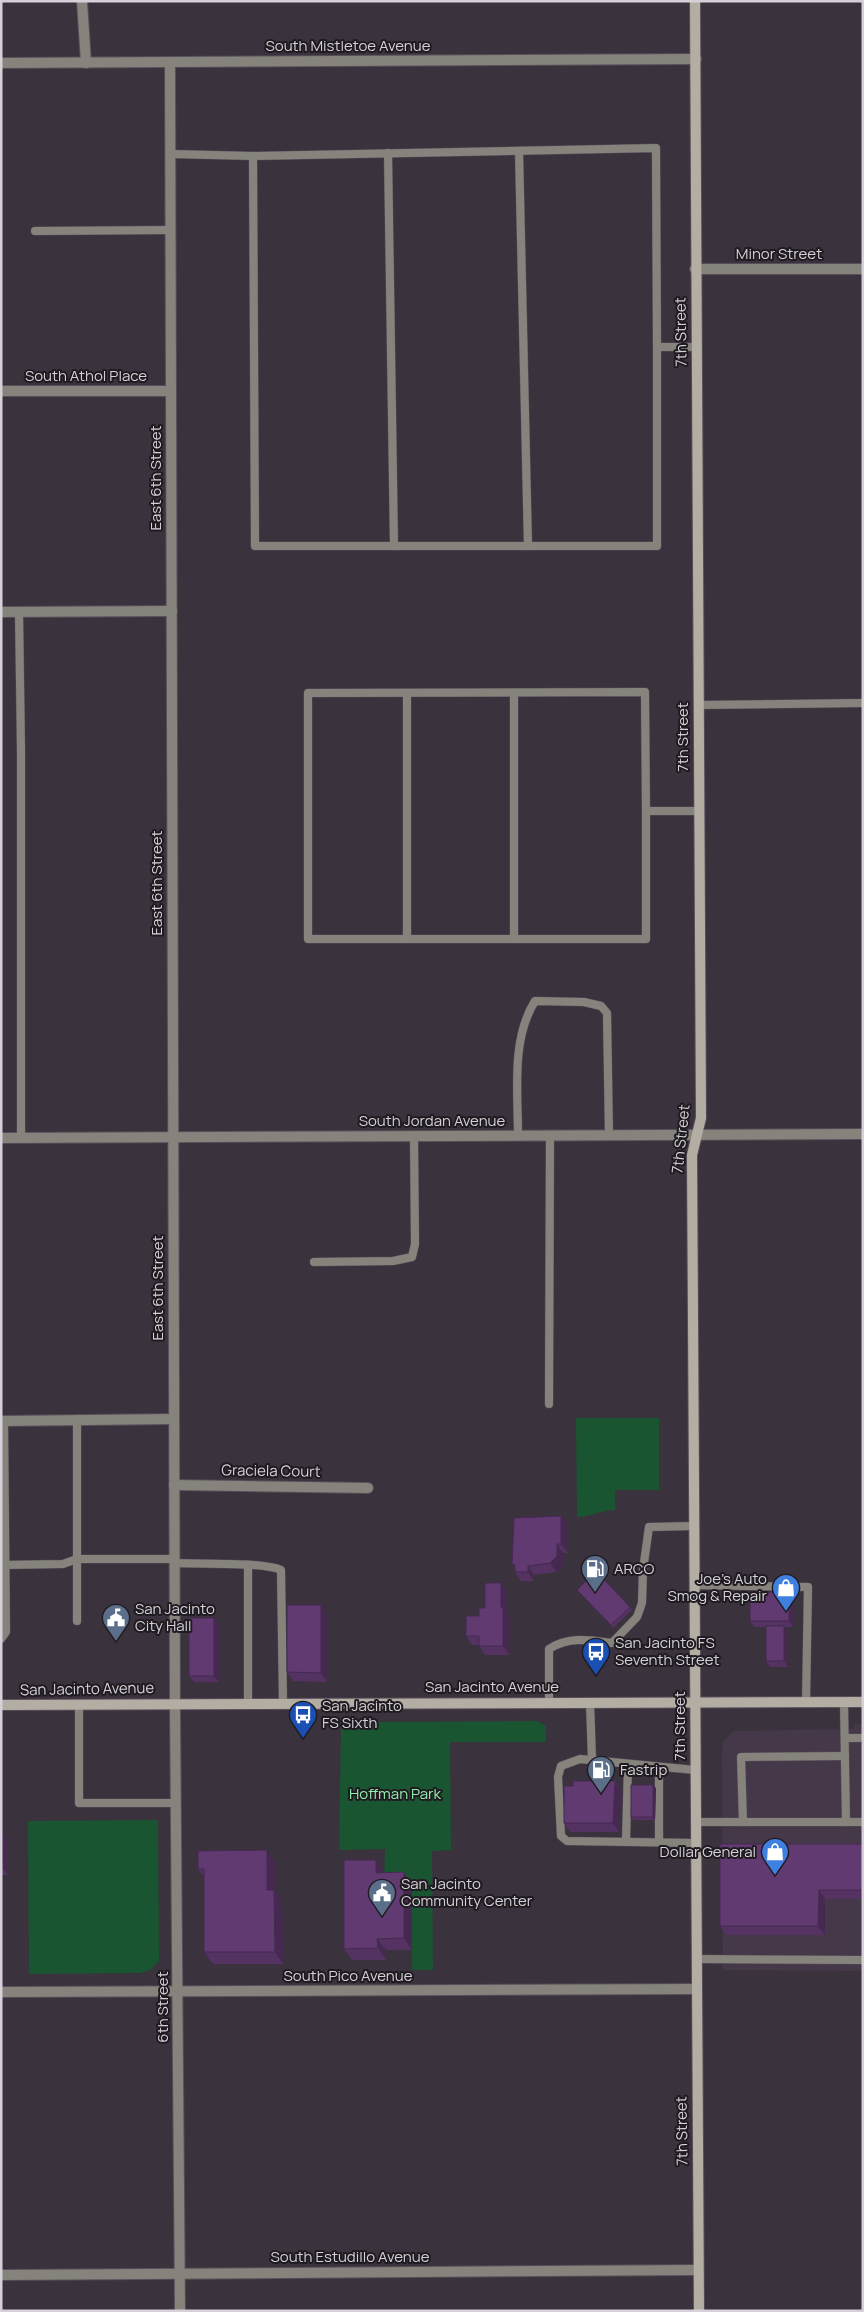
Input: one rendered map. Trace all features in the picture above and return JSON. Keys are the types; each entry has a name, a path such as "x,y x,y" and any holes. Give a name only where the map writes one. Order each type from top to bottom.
{"street":[{"path":"82,1 86,62"},
{"name":"7th Street","path":"695,1 701,1118 692,1155 699,2311"},
{"name":"South Mistletoe Avenue","path":"1,63 696,59"},
{"name":"East 6th Street","path":"170,62 175,1704"},
{"name":"Minor Street","path":"695,269 863,268"},
{"name":"South Athol Place","path":"1,391 170,391"},
{"path":"1,612 172,611"},
{"name":"South Jordan Avenue","path":"1,1138 863,1134"},
{"path":"3,1421 174,1419"},
{"name":"Graciela Court","path":"174,1485 368,1488"},
{"name":"San Jacinto Avenue","path":"1,1705 863,1702"},
{"name":"6th Street","path":"175,1704 180,2311"},
{"name":"South Pico Avenue","path":"1,1992 696,1989"},
{"name":"South Estudillo Avenue","path":"1,2275 698,2270"}],"lane":[{"path":"171,154 253,156 656,148 657,546 255,546 253,156"},
{"path":"519,151 528,546"},
{"path":"388,153 394,546"},
{"path":"35,231 171,230"},
{"path":"657,347 696,347"},
{"path":"19,612 21,1138"},
{"path":"645,692 646,939 308,939 308,693 514,693 645,692"},
{"path":"407,693 407,939"},
{"path":"514,693 514,939"},
{"path":"698,705 863,703"},
{"path":"646,811 699,811"},
{"path":"518,1136 519,1046 526,1015 535,1001 584,1002 601,1006 607,1014 609,1136"},
{"path":"314,1262 393,1261 412,1257 415,1244 414,1136"},
{"path":"550,1136 550,1404"},
{"path":"77,1419 77,1621"},
{"path":"1,1639 6,1632 3,1421"},
{"path":"548,1702 550,1649 557,1644 571,1640 612,1643 637,1617 642,1603 643,1570 649,1527 694,1526"},
{"path":"4,1565 63,1564 77,1558 174,1561 276,1568 281,1570 283,1703"},
{"path":"248,1566 248,1703"},
{"path":"694,1585 808,1587 806,1702"},
{"path":"590,1702 592,1760"},
{"path":"844,1702 846,1822"},
{"path":"79,1704 79,1803 176,1803"},
{"path":"845,1738 863,1738"},
{"path":"743,1822 741,1757 845,1756"},
{"path":"695,1770 580,1759 561,1766 558,1777 561,1836 567,1841 695,1843"},
{"path":"626,1842 628,1765"},
{"path":"658,1842 659,1767"},
{"path":"695,1822 863,1822"},
{"path":"696,1959 863,1960"}],"shaded area":[{"path":"854,1724 863,1724 863,1971 723,1970 722,1751 724,1740 734,1731 854,1729"}],"green space":[{"path":"576,1418 659,1418 659,1490 615,1490 615,1510 577,1517"},
{"name":"Hoffman Park","path":"537,1721 546,1726 546,1742 450,1742 451,1850 432,1851 433,1970 412,1970 412,1884 384,1884 385,1849 339,1850 341,1727 366,1722"},
{"path":"158,1820 159,1961 150,1970 140,1973 29,1974 28,1821"}],"building":[{"path":"561,1516 561,1544 557,1544 557,1556 550,1563 528,1566 528,1572 515,1572 515,1565 512,1564 514,1518"},
{"path":"596,1571 630,1607 611,1625 577,1590"},
{"path":"485,1583 501,1583 503,1646 479,1646 479,1636 466,1636 466,1616 479,1616 479,1608 485,1608"},
{"path":"750,1592 789,1592 789,1621 750,1621"},
{"path":"287,1605 321,1605 321,1673 287,1672"},
{"path":"189,1618 214,1618 214,1676 189,1676"},
{"path":"766,1626 784,1626 784,1661 766,1661"},
{"path":"863,1741 863,1801 862,1801"},
{"path":"573,1781 615,1781 613,1823 564,1823 564,1786 573,1786"},
{"path":"631,1785 653,1785 653,1817 631,1817"},
{"name":"Dollar General","path":"720,1844 863,1844 863,1890 819,1890 818,1926 720,1926"},
{"path":"267,1850 267,1890 274,1890 275,1952 204,1952 204,1869 198,1869 198,1851"},
{"name":"San Jacinto Community Center","path":"344,1860 376,1860 376,1873 404,1872 404,1938 377,1939 378,1948 344,1949"}],"place":[{"name":"ARCO","path":"595,1593"},
{"name":"Joe's Auto Smog & Repair","path":"786,1612"},
{"name":"San Jacinto City Hall","path":"116,1642"},
{"name":"San Jacinto FS Seventh Street","path":"596,1676"},
{"name":"San Jacinto FS Sixth","path":"303,1739"},
{"name":"Fastrip","path":"601,1794"},
{"name":"Dollar General","path":"775,1876"},
{"name":"San Jacinto Community Center","path":"382,1917"}]}
